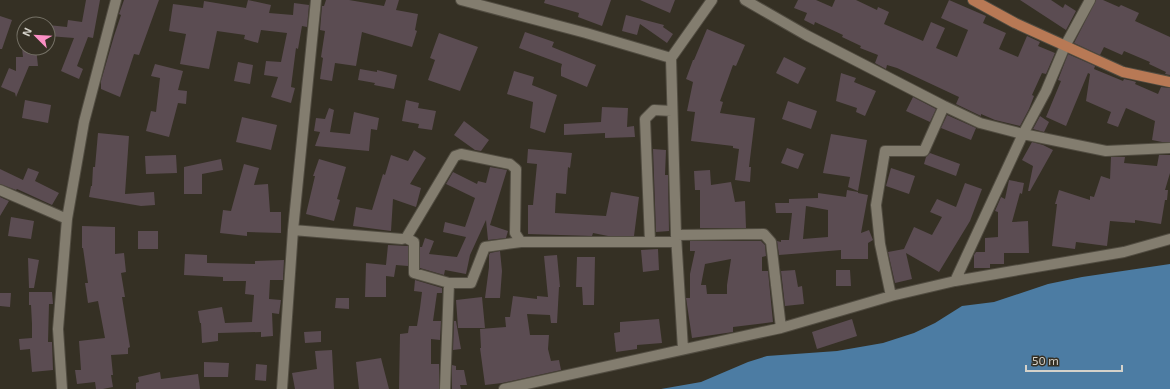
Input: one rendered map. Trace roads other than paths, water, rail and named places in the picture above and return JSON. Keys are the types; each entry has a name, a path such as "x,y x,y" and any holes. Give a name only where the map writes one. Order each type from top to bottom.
{"main road":[{"path":"973,0 1015,23 1123,72 1170,82"}],"street":[{"path":"62,389 58,329 68,219 84,122 116,0"},
{"path":"282,389 292,230 316,0"},
{"path":"460,0 586,33 671,58"},
{"path":"683,349 676,239 671,58 712,0"},
{"path":"745,0 806,35 980,123 1023,134 1106,151 1170,148"},
{"path":"955,281 1023,134 1046,91 1065,46 1090,0"},
{"path":"891,296 880,244 876,205 885,151 924,151 944,106"},
{"path":"650,242 645,119 654,110 672,111"},
{"path":"406,238 455,156 461,154 510,164 516,168 515,233 521,242"},
{"path":"0,190 68,219"},
{"path":"292,230 402,239 406,238 414,242 414,273 449,283 471,283 485,247 521,242 650,242 764,234 772,242 780,328"},
{"path":"504,389 780,328 891,296 955,281 1124,252 1170,238"},
{"path":"445,389 449,283"}],"water":[{"path":"1170,264 1170,389 661,389 701,382 748,362 767,356 837,351 883,343 914,333 935,323 962,306 994,302 1048,284 1082,277"}]}
